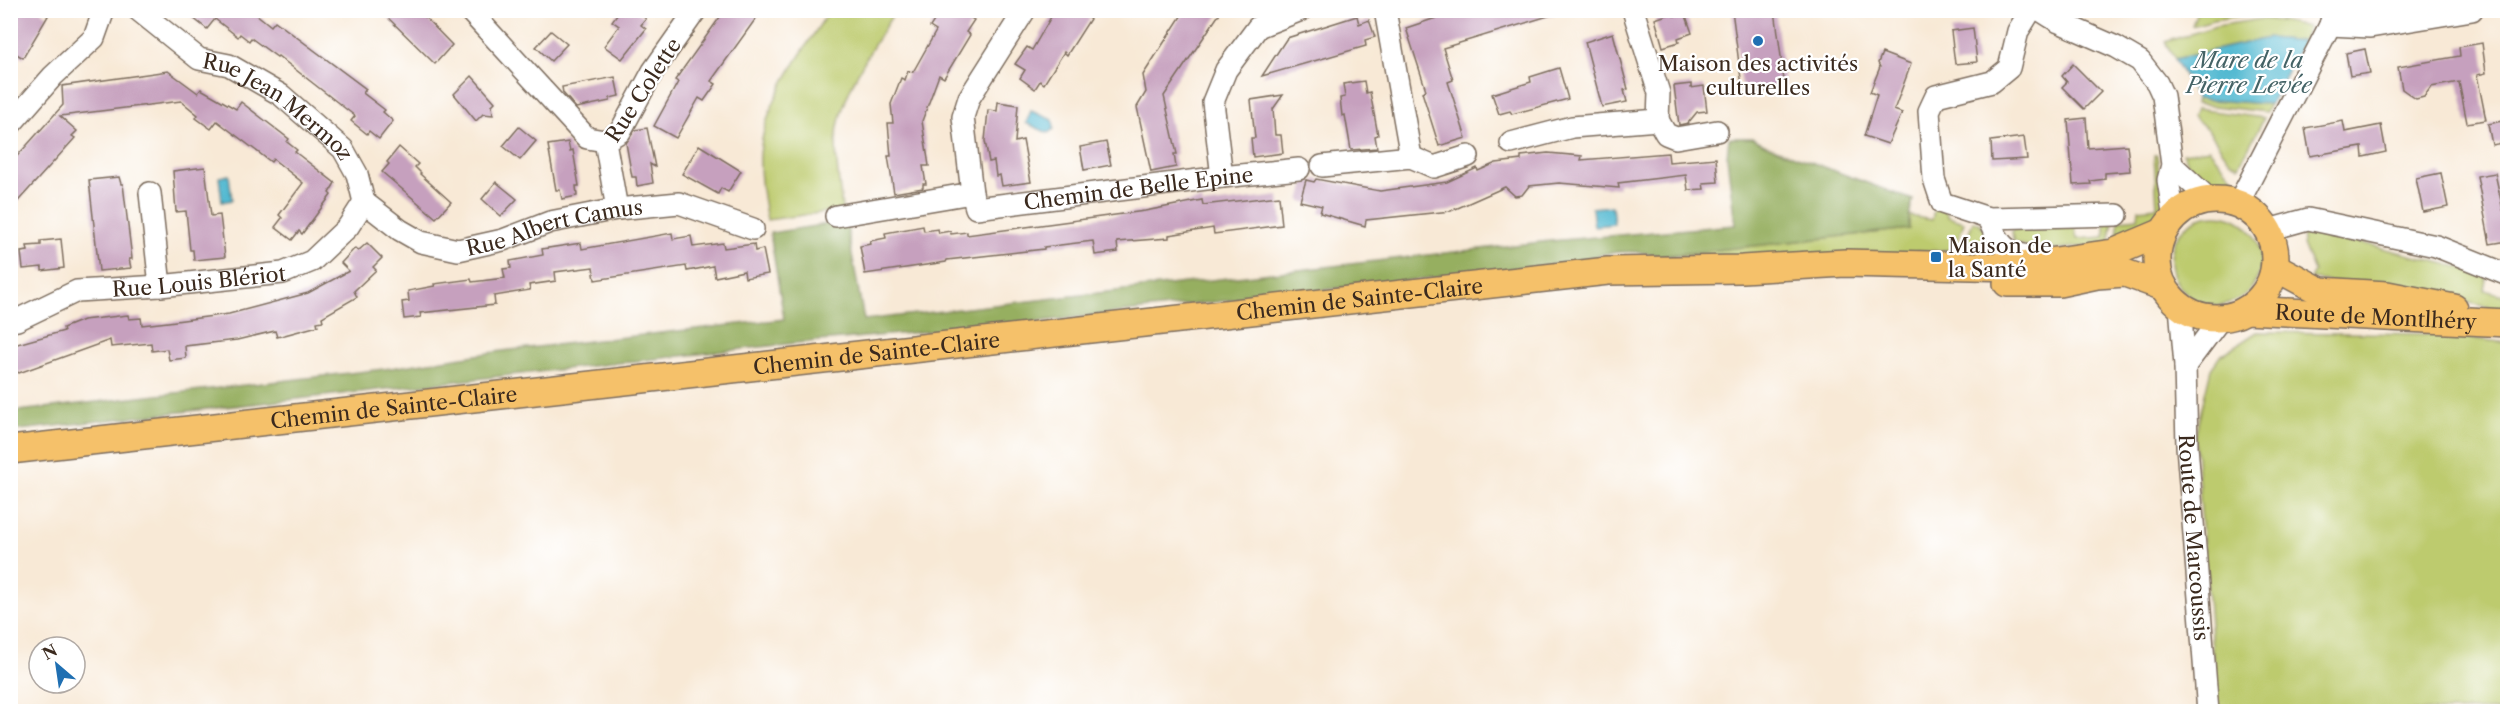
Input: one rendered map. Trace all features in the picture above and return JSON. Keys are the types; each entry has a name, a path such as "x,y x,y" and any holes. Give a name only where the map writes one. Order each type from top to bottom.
{"main road":[{"path":"2210,200 2224,200 2238,204 2255,214 2268,230 2275,248 2275,267 2270,284 2260,299 2234,314 2207,318 2172,297 2158,269 2158,250 2168,225 2190,206 2210,200"},
{"name":"Chemin de Sainte-Claire","path":"10,450 1608,271 1742,269 1845,263 2014,267 2066,262 2113,253 2168,225"},
{"name":"Route de Montlhéry","path":"2275,267 2320,291 2386,295 2421,300 2508,322"},
{"name":"Chemin de Sainte-Claire","path":"1742,269 1845,279 1962,283 2059,283 2097,275 2125,273 2172,297"},
{"name":"Route de Montlhéry","path":"2234,314 2508,322"}],"street":[{"path":"10,125 53,76 94,38 104,10"},
{"name":"Rue Jean Mermoz","path":"138,10 199,59 229,65 281,95 343,149 357,174 364,202"},
{"path":"469,10 587,138 605,141"},
{"name":"Rue Colette","path":"617,209 605,141 620,132 653,71 696,10"},
{"path":"974,201 963,117 969,98 1025,10"},
{"path":"1222,177 1213,102 1226,70 1258,27 1301,10"},
{"path":"1385,10 1411,157"},
{"path":"1633,10 1659,93 1658,120 1666,134 1676,138 1717,130"},
{"path":"2031,10 2018,31 2009,68 1992,82 1936,96 1929,111 1934,179 1942,203 1988,218 2117,215"},
{"path":"2040,10 2058,22 2116,46 2140,61 2149,71 2163,96 2172,165 2169,180 2168,225"},
{"path":"2238,204 2332,18 2370,27 2472,10"},
{"path":"1511,143 1572,127 1658,120"},
{"path":"1322,166 1411,157 1434,167 1468,156"},
{"path":"2172,165 2210,200"},
{"name":"Chemin de Belle Epine","path":"836,216 1299,169"},
{"path":"150,193 160,286"},
{"name":"Rue Albert Camus","path":"364,202 400,230 421,242 458,250 503,240 550,222 617,209 679,203 753,229"},
{"name":"Rue Louis Blériot","path":"10,321 17,320 77,291 160,286 284,273 312,261 348,227 364,202"},
{"path":"1988,218 1997,241 2019,255 2066,262"},
{"path":"2268,230 2308,219 2436,246 2508,275"},
{"name":"Route de Marcoussis","path":"2172,297 2185,366 2187,446 2208,711"},
{"path":"2185,366 2234,314"}],"green space":[{"path":"2266,10 2266,12 2214,20 2192,26 2197,11"},
{"path":"829,11 895,11 855,79 839,122 836,155 842,210 767,220 760,163 763,135 776,97 796,61"},
{"path":"2261,19 2308,27 2303,41 2268,38 2175,59 2165,42 2216,26"},
{"path":"2197,99 2270,104 2266,112 2196,104"},
{"path":"2196,109 2264,118 2239,166 2230,161 2209,131 2193,116"},
{"path":"1729,138 1752,138 1913,200 1909,229 1660,256 1638,252 1617,252 1574,262 1025,323 796,343 11,431 10,412 384,369 502,351 784,319 770,233 846,221 864,320 1550,241 1735,225 1727,157"},
{"path":"2209,149 2234,179 2216,185 2202,181 2197,176 2183,153"},
{"path":"2154,155 2157,155 2162,189 2161,209 2157,217 2148,224 2116,242 2119,220 2138,218 2139,209 2157,207"},
{"path":"1935,206 1945,210 1948,217 1964,222 1955,250 1917,251 1916,258 1660,256 1909,229 1909,216 1932,220"},
{"path":"2216,215 2233,219 2248,228 2257,243 2261,260 2257,277 2248,292 2233,301 2216,305 2199,301 2184,292 2175,277 2171,260 2175,243 2184,228 2199,219"},
{"path":"1973,221 1979,223 2004,253 1963,257 1963,249"},
{"path":"2113,221 2109,243 2046,249 2022,246 2013,241 2012,231 2016,227 2074,222 2077,239 2105,237 2105,222"},
{"path":"2302,228 2487,274 2484,290 2507,296 2507,311 2428,294 2310,279 2314,272 2303,244"},
{"path":"2257,332 2439,334 2507,343 2507,711 2217,711 2195,436 2211,369 2220,356"}],"water":[{"name":"Mare de la Pierre Levée","path":"2268,38 2303,41 2270,104 2197,99 2175,59"},
{"path":"1031,111 1053,120 1054,129 1048,133 1026,123"},
{"path":"229,175 232,200 222,202 219,177"},
{"path":"1612,206 1614,224 1594,226 1592,208"}],"building":[{"path":"17,10 40,10 48,16 23,58 10,50 10,21"},
{"path":"183,10 251,10 271,26 275,21 366,89 363,93 385,110 383,112 393,121 379,139 369,131 367,134 351,121 355,116 278,56 251,38 249,41 240,34 238,37 215,19 207,29"},
{"path":"380,10 418,10 452,45 435,64"},
{"path":"620,10 635,10 646,19 641,25 646,29 622,59 604,46 619,26 612,21"},
{"path":"725,10 762,10 711,81 716,84 704,101 699,98 676,138 654,126 678,82 675,80"},
{"path":"941,10 976,10 971,18 974,20 966,32 970,35 944,78 939,75 922,121 929,166 923,166 926,184 923,184 923,188 894,193 888,156 891,156 888,123 893,123 891,104 901,78 905,80 908,71 913,72 936,31 930,27"},
{"path":"1055,10 1076,10 1090,19 1067,55 1064,52 1044,84 1040,81 1035,89 1020,78 1025,70 1015,64 1027,47 1032,50"},
{"path":"1185,10 1222,10 1164,96 1177,154 1174,154 1176,167 1151,172 1137,107 1146,92 1143,75"},
{"path":"1450,10 1555,10 1555,14 1443,48 1453,80 1448,82 1466,138 1439,146 1422,92 1426,90 1406,28 1451,13"},
{"path":"1732,10 1775,10 1785,88 1743,94"},
{"path":"1673,13 1674,16 1685,13 1692,33 1678,38 1679,42 1663,47 1655,19"},
{"path":"1357,16 1359,24 1369,20 1375,37 1365,40 1366,46 1262,76 1287,38"},
{"path":"1973,28 1977,62 1955,64 1951,31"},
{"path":"551,31 567,44 551,61 536,47"},
{"path":"1613,33 1628,89 1624,90 1627,102 1602,107 1585,42"},
{"path":"2482,43 2486,73 2477,75 2486,120 2467,123 2459,82 2431,87 2424,97 2416,99 2402,89 2398,67 2460,56 2459,47"},
{"path":"2365,49 2370,73 2350,76 2346,53"},
{"path":"1882,53 1911,64 1894,110 1902,113 1888,144 1864,136 1877,95 1870,92 1880,67 1878,63"},
{"path":"2073,64 2101,92 2084,109 2062,87 2067,82 2062,76"},
{"path":"1559,68 1568,99 1512,114 1510,111 1499,114 1492,94 1531,82 1530,77"},
{"path":"168,71 198,93 201,89 236,109 241,102 289,139 287,142 297,150 295,152 335,183 329,193 331,195 302,234 299,231 292,240 275,227 282,218 279,215 303,183 273,159 271,162 217,121 211,129 196,118 198,115 181,101 60,116 77,131 72,136 75,138 10,210 10,164 63,105 62,86"},
{"path":"472,76 495,102 492,105 493,115 483,114 476,121 454,94"},
{"path":"615,77 619,96 610,98 610,101 576,108 563,93 562,87"},
{"path":"1364,81 1366,93 1370,92 1378,135 1375,136 1377,148 1351,150 1340,98 1345,97 1343,84"},
{"path":"1691,84 1691,88 1704,86 1707,111 1697,112 1688,123 1679,125 1674,86"},
{"path":"1283,95 1273,109 1275,135 1281,135 1283,153 1253,157 1251,138 1255,138 1251,100"},
{"path":"998,102 1018,105 1015,142 1023,140 1031,182 1002,186 1000,175 996,176 994,161 989,162 985,141 988,110 997,111"},
{"path":"2086,118 2088,148 2127,145 2130,171 2105,173 2105,179 2090,181 2091,184 2073,185 2068,120"},
{"path":"2508,120 2508,142 2492,145 2488,124"},
{"path":"2343,121 2345,132 2381,125 2386,152 2363,157 2362,147 2310,156 2305,128"},
{"path":"519,127 536,141 520,160 503,146"},
{"path":"647,128 655,167 650,164 653,183 637,186 636,177 632,177 626,143 635,130"},
{"path":"2024,137 2027,159 1992,161 1991,141"},
{"path":"568,142 570,151 573,150 579,186 576,186 577,196 562,199 560,190 556,190 548,145"},
{"path":"1106,142 1111,165 1084,170 1080,147"},
{"path":"699,145 741,171 728,192 721,188 718,194 682,174"},
{"path":"399,147 418,164 415,167 420,174 451,202 436,218 382,172"},
{"path":"1548,153 1582,156 1581,160 1668,153 1669,162 1716,158 1718,182 1703,183 1704,189 1688,190 1686,175 1618,183 1619,188 1559,183 1529,186 1522,195 1515,196 1505,187 1451,211 1366,220 1365,226 1320,213 1322,206 1300,201 1306,180 1314,182 1316,179 1380,191 1447,182 1477,168 1478,171 1496,163 1521,160 1521,156"},
{"path":"205,167 211,216 220,215 225,257 194,260 193,250 190,250 186,211 176,212 173,171"},
{"path":"2441,173 2448,207 2423,212 2416,178"},
{"path":"2495,173 2503,210 2508,209 2508,241 2490,244 2477,176"},
{"path":"119,177 123,184 132,259 129,259 131,268 99,271 89,180"},
{"path":"496,182 517,199 501,216 482,199"},
{"path":"1279,196 1282,225 1214,234 1213,228 1169,235 1169,238 1117,242 1118,252 1095,255 1093,241 947,260 946,262 865,274 860,246 871,244 870,241 886,238 885,233 923,226 924,231 938,229 939,233 967,232 967,235 1145,211 1202,200 1203,205"},
{"path":"672,233 673,239 691,236 693,247 723,243 724,248 754,244 755,251 763,249 768,274 745,278 744,271 715,277 713,266 687,271 686,266 595,280 593,267 555,272 556,281 529,285 530,290 494,296 495,305 420,313 421,317 404,319 402,302 409,301 408,291 435,286 434,284 471,279 472,282 505,278 503,269 511,268 510,261 543,255 542,249 581,243 582,249"},
{"path":"61,239 64,268 42,271 42,267 23,269 21,252 28,251 27,246 41,245 41,241"},
{"path":"367,243 382,258 373,267 376,270 354,291 357,297 322,317 323,321 317,322 318,326 277,337 275,331 237,340 185,346 186,358 169,360 167,349 152,351 151,343 111,347 110,340 19,373 10,368 10,346 64,331 63,328 83,320 128,315 129,319 141,318 142,325 168,322 229,314 308,293 349,271 341,263 355,248 358,251"}],"place":[{"name":"Maison des activités culturelles","path":"1758,41"},
{"name":"Maison de la Santé","path":"1936,257"}]}
